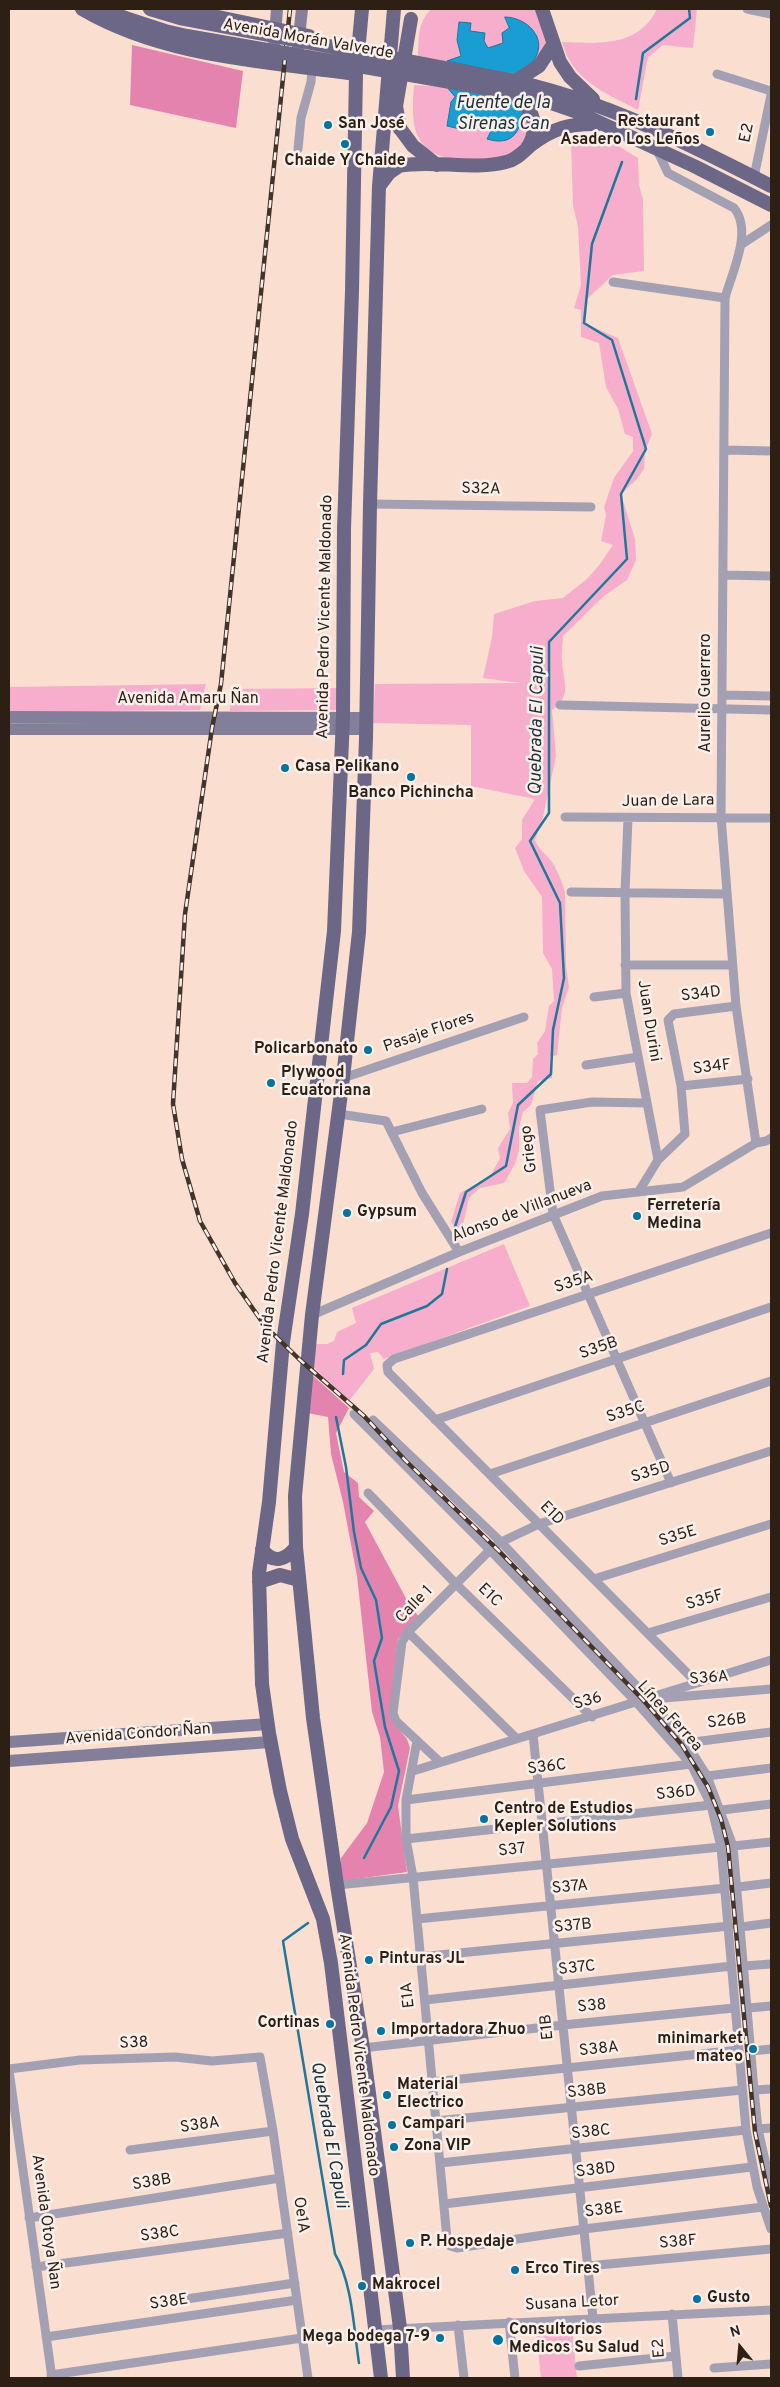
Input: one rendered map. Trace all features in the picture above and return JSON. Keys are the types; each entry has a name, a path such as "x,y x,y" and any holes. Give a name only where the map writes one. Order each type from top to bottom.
{"main road":[{"path":"82,9 137,35 160,43 207,53 356,74"},
{"name":"Avenida Morán Valverde","path":"106,9 165,32 480,81"},
{"name":"Avenida Morán Valverde","path":"150,9 180,18 480,81"},
{"path":"180,9 359,46"},
{"path":"273,62 277,9"},
{"path":"296,65 302,9"},
{"name":"Avenida Pedro Vicente Maldonado","path":"362,9 356,74 352,291 344,530 343,723 334,931 302,1214 283,1342 269,1502 259,1582 262,1684 270,1742 292,1839 323,1919 331,1963 381,2378"},
{"name":"Avenida Pedro Vicente Maldonado","path":"394,9 380,186 359,932 339,1114 312,1315 298,1452 296,1547 313,1718 336,1885 364,2048 400,2328 402,2378"},
{"path":"542,9 560,62 582,91 613,111"},
{"path":"392,42 416,14"},
{"path":"400,129 396,106 416,14"},
{"path":"515,87 538,66 553,45"},
{"path":"480,81 581,99 613,111 771,186"},
{"path":"515,87 545,102 607,124 771,205"},
{"path":"515,87 533,116 533,136 526,150"},
{"path":"386,99 389,110 413,146 437,165"},
{"path":"380,186 390,173 399,166 497,164 509,162 547,133 560,127 576,124 607,124"},
{"name":"Avenida Amaru Ñan","path":"9,717 366,724"},
{"name":"Avenida Amaru Ñan","path":"9,730 204,722"},
{"path":"262,1549 270,1558 280,1560 289,1556 296,1547"},
{"path":"259,1582 280,1575 299,1580"},
{"name":"Avenida Condor Ñan","path":"9,1742 268,1724"},
{"name":"Avenida Condor Ñan","path":"9,1761 270,1742"}],"street":[{"path":"747,9 771,14"},
{"path":"298,149 301,118 312,82 312,68"},
{"path":"717,74 771,93"},
{"name":"E2","path":"754,177 771,93"},
{"name":"Aurelio Guerrero","path":"657,150 668,173 734,208 739,214 742,223 742,244 725,298 721,816 736,1006 756,1143"},
{"path":"742,244 771,225"},
{"path":"613,282 725,298"},
{"path":"725,450 771,451"},
{"name":"S32A","path":"370,504 592,507"},
{"path":"723,575 771,576"},
{"path":"723,695 771,696"},
{"path":"560,705 771,710"},
{"name":"Juan de Lara","path":"565,818 721,816 771,818"},
{"name":"Juan Durini","path":"628,818 625,893 626,993 658,1160"},
{"path":"571,892 727,894"},
{"path":"626,965 732,965"},
{"path":"594,997 626,993"},
{"name":"S34D","path":"681,1086 668,1020 670,1016 736,1006"},
{"name":"Pasaje Flores","path":"343,1078 524,1017"},
{"path":"586,1065 638,1057"},
{"name":"S34F","path":"681,1086 748,1079"},
{"path":"639,1191 658,1160 684,1134 681,1086"},
{"name":"Griego","path":"646,1103 592,1102 540,1110 553,1214 671,1483"},
{"path":"392,1132 482,1110"},
{"path":"339,1114 386,1121 422,1193 459,1252"},
{"name":"Alonso de Villanueva","path":"312,1315 459,1252 602,1196 684,1187 756,1143 770,1141"},
{"name":"S35A","path":"387,1365 394,1359 771,1233"},
{"name":"S35B","path":"435,1420 771,1307"},
{"name":"E1D","path":"387,1365 388,1372 697,1683"},
{"name":"S35C","path":"490,1474 771,1381"},
{"name":"Línea Ferrea","path":"354,1414 490,1550 637,1703 691,1764 711,1805 722,1847 730,1926 734,2008 746,2130 752,2167 771,2230"},
{"name":"Línea Ferrea","path":"373,1420 501,1542 649,1699 686,1743 707,1776 722,1810 734,1846 758,2129 768,2166 771,2187"},
{"name":"S35D","path":"539,1524 771,1451"},
{"name":"E1C","path":"368,1493 456,1584 592,1717"},
{"name":"Calle 1","path":"440,1762 396,1721 392,1713 402,1642 408,1632 490,1550 501,1542 539,1524"},
{"name":"S35E","path":"594,1579 771,1524"},
{"name":"S35F","path":"648,1633 771,1597"},
{"path":"408,1632 516,1738"},
{"name":"S36","path":"413,1771 771,1660"},
{"name":"S36A","path":"649,1699 771,1689"},
{"name":"S26B","path":"686,1743 771,1732"},
{"name":"E1B","path":"533,1734 593,2318"},
{"name":"E1A","path":"418,1741 406,1800 406,1839 413,1877 419,1957 425,2000 447,2239 450,2246"},
{"name":"S36C","path":"406,1800 538,1785 691,1764"},
{"path":"707,1776 771,1768"},
{"path":"722,1810 771,1804"},
{"name":"S36D","path":"406,1839 711,1805"},
{"path":"734,1846 771,1842"},
{"name":"S37","path":"336,1885 722,1847"},
{"path":"738,1887 771,1883"},
{"name":"S37A","path":"417,1919 550,1904 726,1888"},
{"path":"741,1927 771,1924"},
{"name":"S37B","path":"419,1957 730,1926"},
{"path":"744,1966 771,1964"},
{"name":"S37C","path":"425,2000 732,1966"},
{"path":"748,2008 771,2006"},
{"name":"S38","path":"364,2048 734,2008"},
{"path":"752,2050 771,2048"},
{"name":"S38A","path":"432,2082 739,2050"},
{"name":"S38","path":"9,2069 80,2060 175,2058 212,2061 260,2057"},
{"name":"Oe1A","path":"260,2057 273,2131 308,2378"},
{"name":"Avenida Otoya Ñan","path":"9,2069 52,2377"},
{"path":"754,2090 771,2088"},
{"name":"S38B","path":"436,2121 571,2109 742,2090"},
{"path":"758,2129 771,2128"},
{"name":"S38C","path":"440,2163 576,2150 746,2130"},
{"name":"S38A","path":"130,2150 273,2131"},
{"name":"S38D","path":"444,2204 752,2167"},
{"name":"S38B","path":"30,2218 280,2178"},
{"name":"S38E","path":"450,2246 457,2248 584,2229 763,2206"},
{"name":"S38C","path":"36,2266 288,2233"},
{"name":"S38F","path":"588,2266 771,2249"},
{"path":"166,2302 294,2283"},
{"name":"S38E","path":"46,2337 297,2300"},
{"name":"Susana Letor","path":"375,2330 771,2310"},
{"name":"E2","path":"672,2314 678,2378"},
{"path":"509,2322 515,2378"},
{"path":"458,2325 464,2378"},
{"path":"52,2377 302,2338"},
{"path":"579,2366 676,2356"},
{"path":"714,2368 771,2364"}],"shaded area":[{"path":"431,9 536,9 552,34 539,66 462,65 418,57 421,26"},
{"path":"657,9 697,9 693,48 663,45 648,57 638,110 603,91 582,76 574,67 562,42 590,43 628,37 639,31 649,22"},
{"path":"132,45 243,71 236,128 130,105"},
{"path":"414,85 447,87 520,101 534,129 509,162 466,161 438,155 427,148 419,138 414,124"},
{"path":"574,133 610,141 638,158 639,185 643,200 644,271 613,275 587,299 584,323 618,338 652,434 645,451 644,469 637,479 621,494 635,539 636,560 627,580 604,596 563,636 562,657 565,693 563,699 552,710 556,756 543,817 535,840 554,865 565,892 566,965 569,987 562,1008 557,1055 550,1057 552,1078 538,1081 531,1105 523,1112 519,1128 519,1150 515,1164 504,1183 480,1188 469,1198 462,1229 455,1227 451,1222 460,1193 490,1177 500,1158 498,1148 510,1129 508,1113 513,1103 512,1083 527,1083 532,1077 533,1059 538,1054 537,1043 545,1031 549,1006 554,1001 552,969 543,953 542,897 524,871 515,848 522,839 522,820 535,799 471,786 471,725 373,723 375,684 520,683 483,678 492,637 494,614 535,601 563,598 588,578 613,545 601,541 606,515 604,507 614,478 633,451 633,437 625,434 618,409 606,387 599,343 581,337 581,310 574,308 581,285 578,227 573,205 571,142"},
{"path":"206,684 200,710 9,712 9,687"},
{"path":"339,688 336,710 230,711 231,689"},
{"path":"504,1244 530,1306 384,1359 378,1352 370,1353 374,1369 349,1401 312,1366 314,1344 327,1344 334,1341 337,1332 356,1323 352,1308"},
{"path":"310,1373 349,1408 336,1433 344,1472 358,1483 359,1497 374,1511 365,1522 409,1604 419,1617 398,1639 390,1709 394,1723 407,1739 410,1748 398,1806 407,1872 341,1881 341,1858 367,1823 384,1772 380,1737 372,1712 357,1576 343,1502 331,1454 328,1417 307,1413"},
{"path":"572,2328 577,2378 541,2378 536,2331"}],"water":[{"path":"505,17 513,18 527,25 537,37 539,44 538,52 534,60 527,67 514,75 447,61 461,56 457,40 459,22 471,23 470,31 485,33 484,41 488,48 503,43 502,33 509,28"},
{"name":"Fuente de la Sirenas Can","path":"447,87 524,101 522,119 516,133 511,138 497,141 487,139 491,131 487,128 484,121 464,120 460,129 447,126 451,102 455,97"}],"waterway":[{"path":"636,99 643,53 690,18 689,9"},
{"name":"Quebrada El Capuli","path":"454,1230 466,1192 506,1166 518,1105 551,1074 553,1030 564,978 560,903 530,841 549,813 549,642 627,559 621,494 646,449 612,340 584,323 592,244 622,162"},
{"name":"Quebrada El Capuli","path":"343,1374 344,1360 366,1345 381,1324 427,1306 442,1294 447,1269"},
{"name":"Quebrada El Capuli","path":"336,1417 346,1467 354,1532 361,1568 376,1600 382,1638 374,1661 385,1727 399,1771 391,1807 364,1858"},
{"name":"Quebrada El Capuli","path":"308,1923 283,1941 335,2254 341,2265 349,2292 359,2363"}],"railway":[{"path":"290,9 221,684 212,728 185,914 173,1104 182,1159 200,1221 235,1283 265,1326 299,1359 364,1416 405,1460 499,1551 644,1701 682,1745 708,1787 721,1819 728,1847 755,2132 771,2206"}],"place":[{"name":"San José","path":"328,125"},
{"name":"Restaurant Asadero Los Leños","path":"710,132"},
{"name":"Chaide Y Chaide","path":"345,144"},
{"name":"Casa Pelikano","path":"285,768"},
{"name":"Banco Pichincha","path":"411,777"},
{"name":"Policarbonato","path":"368,1050"},
{"name":"Plywood Ecuatoriana","path":"271,1083"},
{"name":"Gypsum","path":"347,1213"},
{"name":"Ferretería Medina","path":"637,1216"},
{"name":"Centro de Estudios Kepler Solutions","path":"484,1819"},
{"name":"Pinturas JL","path":"369,1960"},
{"name":"Cortinas","path":"330,2024"},
{"name":"Importadora Zhuo","path":"381,2031"},
{"name":"minimarket mateo","path":"753,2049"},
{"name":"Material Electrico","path":"387,2095"},
{"name":"Campari","path":"392,2125"},
{"name":"Zona VIP","path":"394,2147"},
{"name":"P. Hospedaje","path":"410,2243"},
{"name":"Erco Tires","path":"515,2270"},
{"name":"Makrocel","path":"362,2286"},
{"name":"Gusto","path":"697,2299"},
{"name":"Mega bodega 7-9","path":"440,2338"},
{"name":"Consultorios Medicos Su Salud","path":"498,2340"}]}
